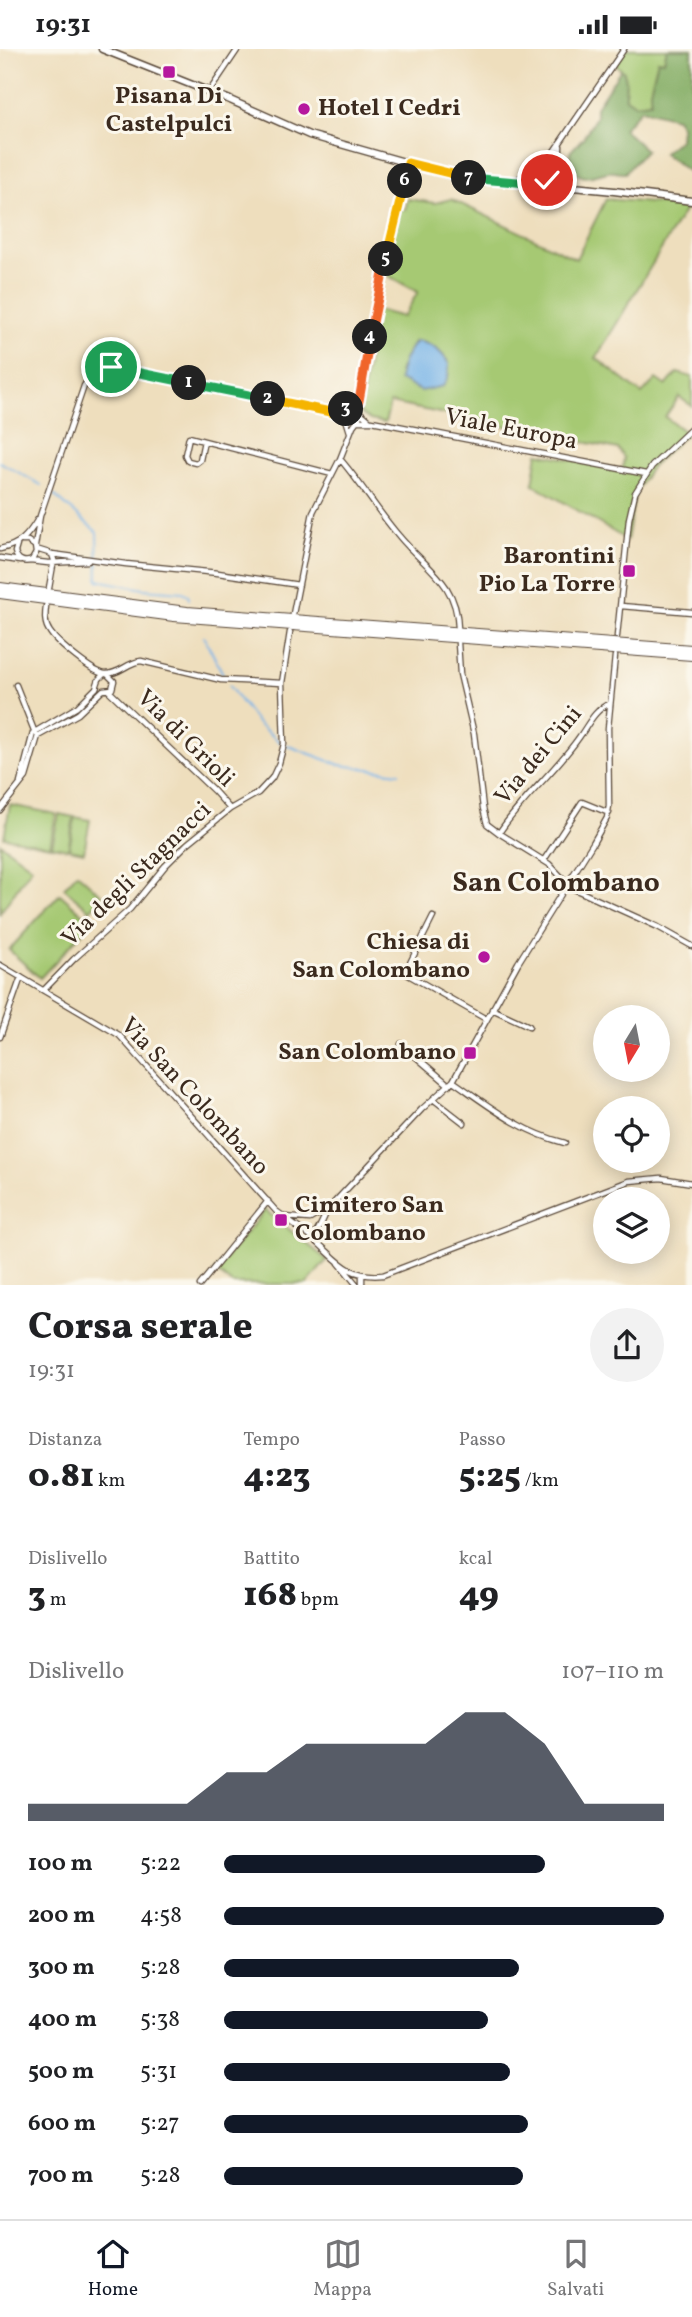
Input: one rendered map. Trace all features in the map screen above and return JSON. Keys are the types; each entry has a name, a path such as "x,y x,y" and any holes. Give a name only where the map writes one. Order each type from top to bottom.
{"highway":[{"path":"0,587 177,611 692,649"},
{"path":"0,594 174,617 692,656"}],"main road":[{"path":"102,49 113,51 309,135 455,176 692,201"}],"street":[{"path":"209,92 238,49"},
{"path":"512,181 546,163 561,145 624,49"},
{"path":"546,163 547,180 552,185 559,170 561,145"},
{"path":"293,614 313,512 340,459 359,412 370,335 403,196 408,163"},
{"path":"559,170 573,187"},
{"path":"30,561 36,555 40,516 84,386 92,375 105,369 117,368 335,413 346,420 356,422"},
{"path":"350,432 345,414 359,401"},
{"path":"335,413 349,409 359,412"},
{"name":"Viale Europa","path":"359,412 370,420"},
{"name":"Viale Europa","path":"356,422 370,420 646,474"},
{"path":"617,636 630,513 635,493 646,474 692,428"},
{"path":"204,441 200,460 196,463 188,461 185,455 189,437 332,474"},
{"path":"340,459 399,537 444,583 457,609 458,628"},
{"path":"0,549 22,541 40,516"},
{"path":"22,541 28,541 51,554 299,585"},
{"path":"17,545 15,554 22,561"},
{"path":"49,589 54,562 51,554"},
{"path":"0,558 38,560 46,563 102,561"},
{"path":"46,563 52,576"},
{"path":"46,605 45,619 50,632 96,672 113,677 114,684"},
{"path":"621,606 692,612"},
{"name":"Via degli Stagnacci","path":"44,990 130,909 173,857 230,809 260,792 278,767 285,737 282,683 290,632"},
{"path":"458,643 460,674 474,734 484,818 491,829 544,860 566,883 692,946"},
{"path":"308,1235 314,1234 329,1208 422,1109 451,1083 566,883 593,843 608,813 609,704 615,656"},
{"path":"20,783 35,731 73,710 92,693 106,675 120,671 129,664 141,661 221,680 282,683"},
{"path":"0,810 28,774 37,738 41,733 82,712 114,684 120,671"},
{"path":"96,672 98,682 105,690"},
{"name":"Via di Grioli","path":"114,684 115,694"},
{"path":"16,685 37,738"},
{"name":"Via di Grioli","path":"105,690 115,694 230,809"},
{"name":"Via dei Cini","path":"499,834 513,811 569,752 600,708 609,704"},
{"path":"544,860 582,802 608,813"},
{"path":"433,917 405,973 486,1019"},
{"name":"Via San Colombano","path":"0,964 119,1035 268,1201 338,1262"},
{"path":"0,1037 22,977"},
{"path":"492,1009 529,1026"},
{"path":"401,1044 451,1083 516,1125 544,1138 565,1143"},
{"path":"433,1099 464,1123"},
{"path":"338,1262 362,1274 375,1276 394,1272 629,1181 661,1178 692,1183"},
{"path":"200,1285 268,1201"},
{"path":"302,1230 302,1224 329,1208"},
{"path":"285,1217 316,1221 316,1241"},
{"path":"338,1262 359,1285 362,1274"},
{"path":"350,1278 355,1272"}],"green space":[{"path":"624,49 667,49 664,61 658,61 650,90 651,102 635,104 626,98 624,72 615,64"},
{"path":"667,49 692,49 692,174 663,153 680,139 681,126 676,118 641,109 623,129 646,150 625,173 610,172 586,177 573,171 568,165 570,152 596,117 596,107 621,69 626,79 626,98 635,104 651,102 650,90 658,60 664,61"},
{"path":"408,199 435,203 451,199 576,259 606,199 687,206 596,358 642,394 656,379 666,386 677,373 692,377 692,406 679,397 665,417 687,433 652,466 635,493 627,540 533,484 538,453 622,470 624,458 618,449 390,403 385,423 370,420 360,413 376,310 403,317 418,292 383,273 399,209 405,210","holes":["415,341 426,343 446,358 449,363 448,377 399,372"]},
{"path":"10,805 56,814 50,846 4,837"},
{"path":"59,814 74,817 68,849 52,846"},
{"path":"75,817 90,820 84,852 69,849"},
{"path":"0,843 32,867 0,913"},
{"path":"77,873 103,896 90,910 64,888"},
{"path":"60,894 92,922 40,978 9,950"},
{"path":"265,1210 327,1260 307,1284 232,1284 215,1271"}],"water":[{"path":"416,341 435,348 449,364 448,377 443,386 421,391 399,380 405,359"}],"waterway":[{"path":"0,462 41,485"},
{"path":"54,495 97,532 98,580 144,589 183,592 189,599"},
{"path":"204,637 223,674"},
{"path":"229,686 258,724 280,742"},
{"path":"286,745 340,765 399,773"}],"place":[{"name":"Pisana Di Castelpulci","path":"169,72"},
{"name":"Hotel I Cedri","path":"304,109"},
{"name":"Barontini Pio La Torre","path":"629,571"},
{"name":"Chiesa di San Colombano","path":"484,957"},
{"name":"San Colombano","path":"470,1053"},
{"name":"Cimitero San Colombano","path":"281,1220"}],"district":[{"name":"San Colombano","path":"556,883"}],"route":[{"path":"111,367 335,413 348,409 359,400 369,341 403,196 408,163 450,176 552,185 547,180"}]}
